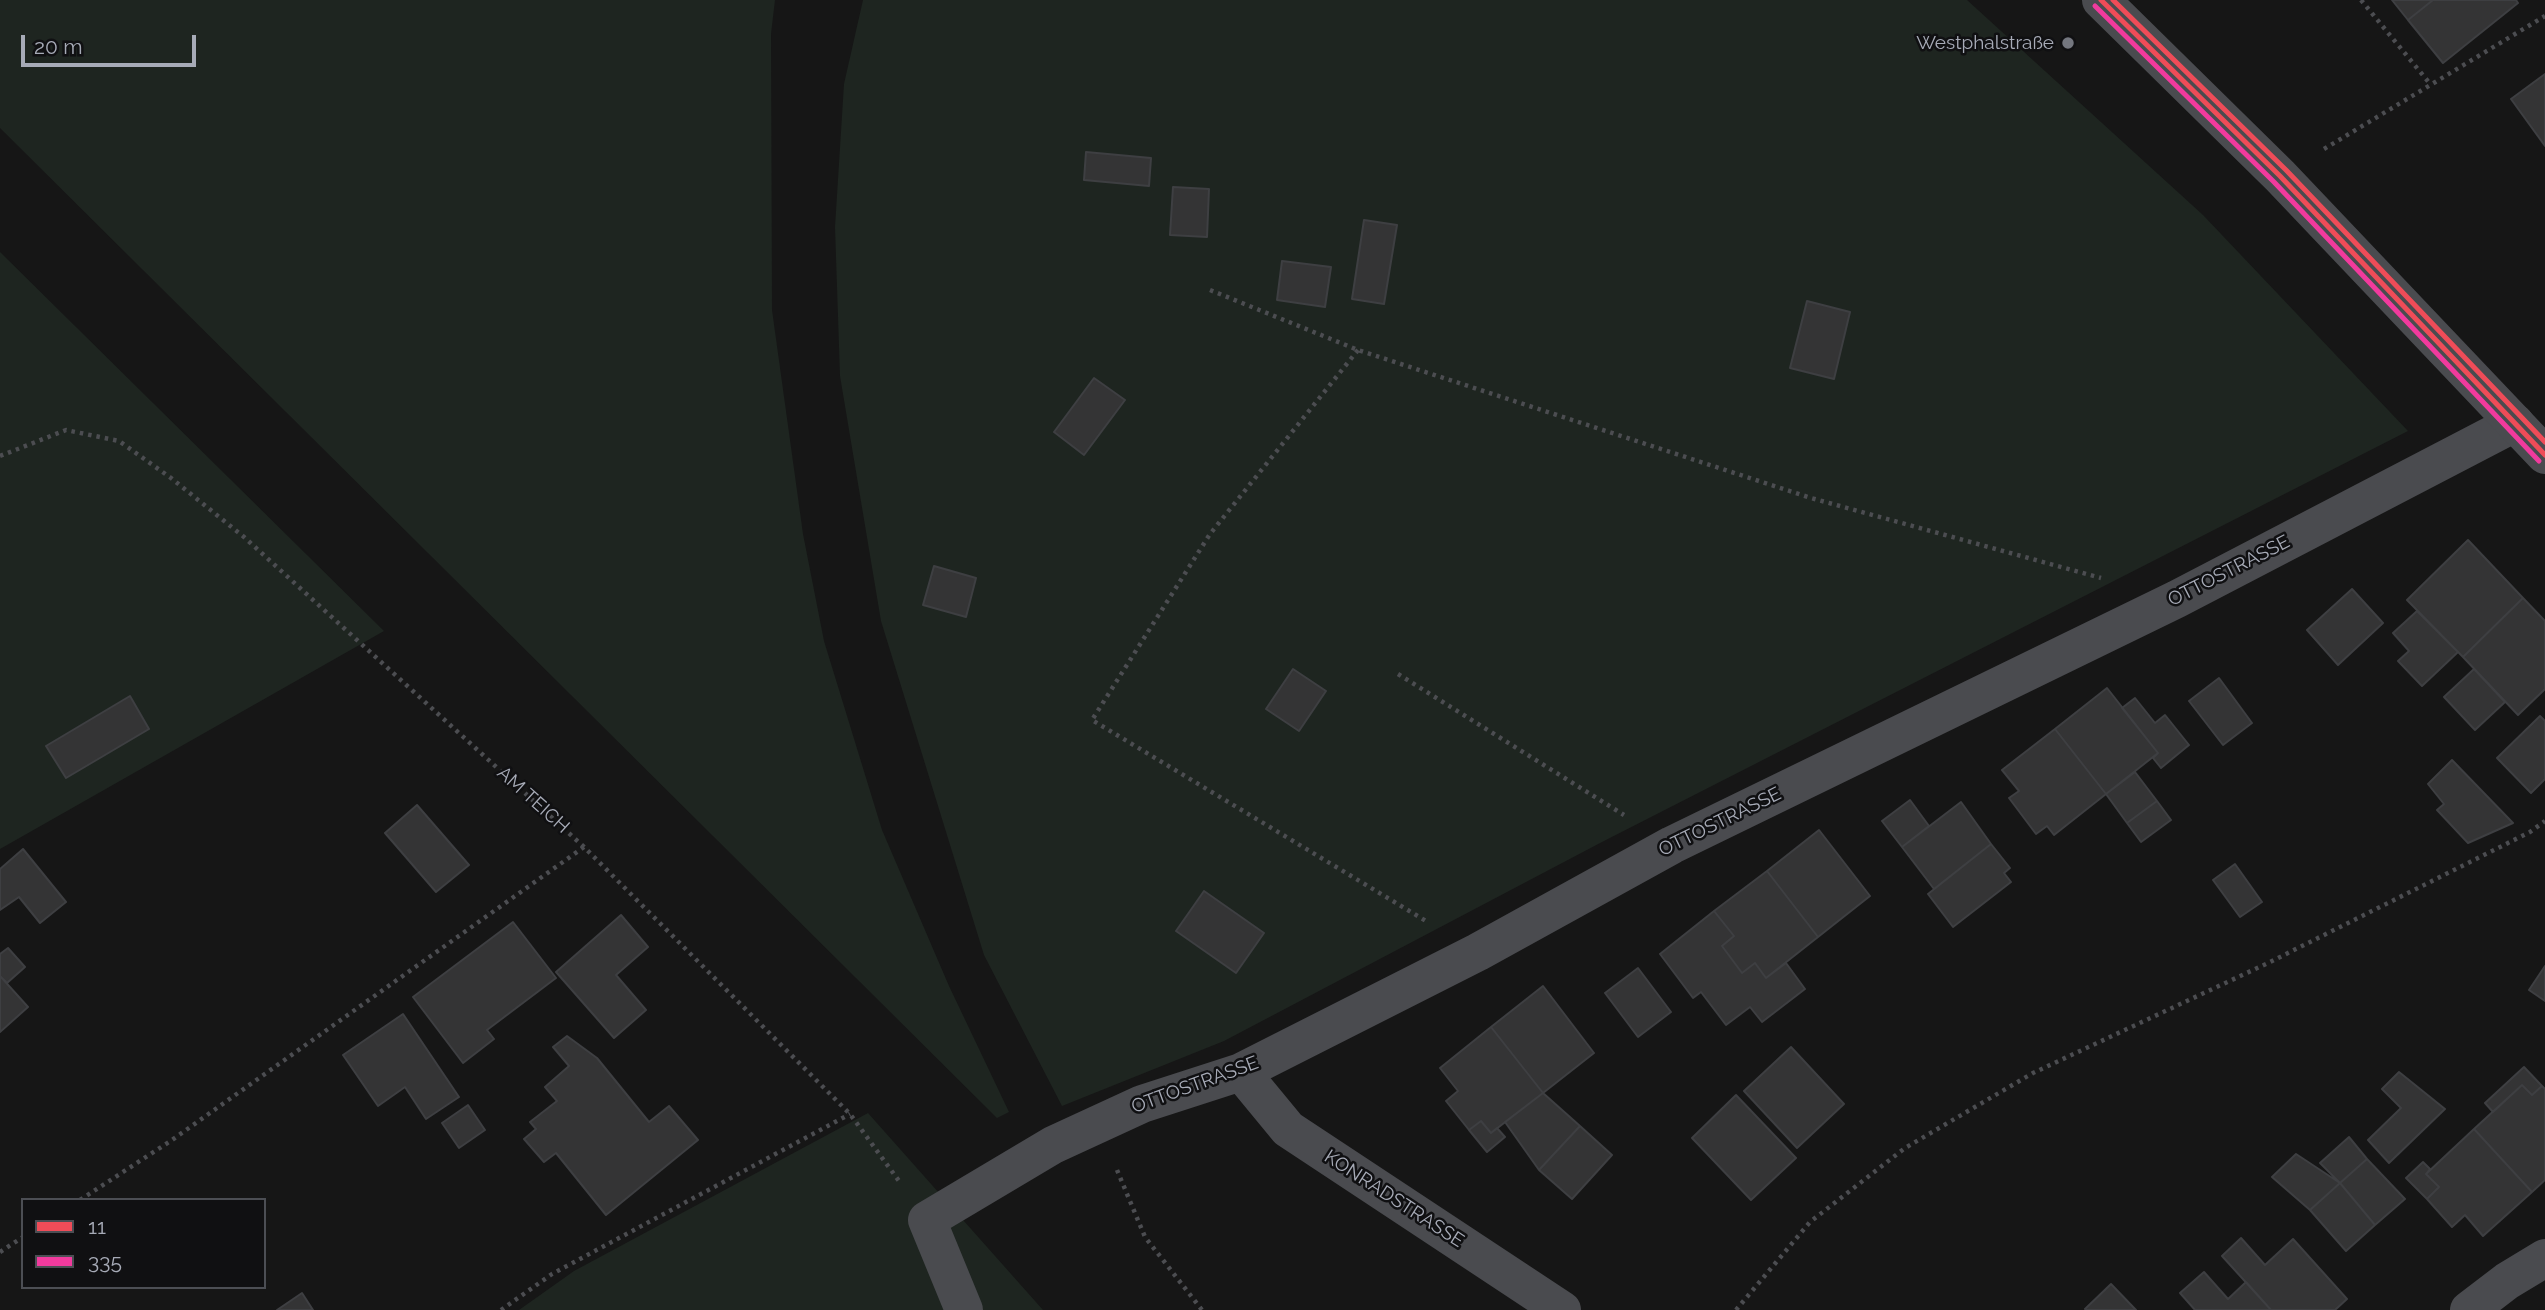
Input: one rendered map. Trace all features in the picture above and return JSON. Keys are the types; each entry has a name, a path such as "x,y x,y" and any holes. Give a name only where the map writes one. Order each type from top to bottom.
{"street":[{"path":"2101,0 2280,176 2545,455"},
{"name":"OTTOSTRASSE","path":"927,1220 1053,1144 1142,1104 1241,1072 1478,952 1672,845 2176,599 2515,423"},
{"name":"KONRADSTRASSE","path":"1241,1072 1288,1129 1562,1310"},
{"path":"927,1220 964,1310"},
{"path":"2469,1310 2507,1281 2545,1258"}],"path":[{"path":"2361,0 2431,85"},
{"path":"2280,176 2545,16"},
{"path":"1210,290 1358,350 1811,498 2176,599"},
{"path":"1358,350 1210,534 1092,720 1478,952"},
{"name":"AM TEICH","path":"0,456 66,430 119,441 172,478 244,537 584,846 850,1114 927,1220"},
{"path":"1398,674 1672,845"},
{"path":"1736,1310 1810,1222 1905,1148 2032,1073 2268,963 2530,832 2545,821"},
{"path":"83,1198 172,1140 584,846"},
{"path":"501,1310 552,1274 850,1114"},
{"path":"1114,1116 1117,1171 1145,1237 1202,1310"},
{"path":"0,1252 21,1238"}],"shaded area":[{"path":"0,0 775,0 771,34 772,310 803,534 824,641 882,830 949,986 1009,1112 997,1118 0,128"},
{"path":"863,0 1967,0 2203,215 2408,431 1602,842 1224,1041 1062,1106 984,955 881,621 840,376 835,227 844,84"},
{"path":"0,252 384,631 0,849"},
{"path":"868,1113 1043,1310 519,1310 574,1271"}],"building":[{"path":"2392,0 2433,0 2408,20"},
{"path":"2433,0 2516,0 2518,3 2443,63 2408,20"},
{"path":"2545,74 2545,146 2511,99"},
{"path":"1086,152 1151,158 1149,186 1084,180"},
{"path":"1173,187 1209,189 1207,237 1170,235"},
{"path":"1364,220 1397,225 1384,304 1352,299"},
{"path":"1282,261 1331,267 1325,307 1277,300"},
{"path":"1807,301 1850,312 1834,379 1790,368"},
{"path":"1094,378 1125,400 1084,455 1054,432"},
{"path":"2468,540 2523,598 2463,657 2407,600"},
{"path":"934,566 976,578 966,617 923,605"},
{"path":"2352,589 2383,623 2338,665 2307,630"},
{"path":"2523,598 2545,621 2545,689 2518,715 2463,657"},
{"path":"2417,611 2458,652 2422,686 2398,661 2409,651 2393,633"},
{"path":"1293,669 1326,691 1299,731 1266,709"},
{"path":"2474,669 2505,702 2475,730 2444,697"},
{"path":"2219,678 2252,723 2223,745 2189,701"},
{"path":"2107,688 2158,753 2106,794 2055,729"},
{"path":"130,696 149,729 66,778 46,746"},
{"path":"2135,698 2155,723 2165,715 2189,745 2161,768 2153,758 2158,753 2122,708"},
{"path":"2540,716 2545,721 2545,779 2531,793 2497,758"},
{"path":"2055,729 2106,794 2054,835 2047,826 2036,834 2009,798 2019,791 2002,770"},
{"path":"2452,760 2513,823 2468,843 2437,810 2444,804 2428,784"},
{"path":"2135,772 2157,801 2127,823 2106,794"},
{"path":"1910,800 1929,826 1902,847 1882,821"},
{"path":"2157,801 2171,820 2141,842 2127,823"},
{"path":"1961,802 1991,844 1934,889 1902,847"},
{"path":"417,805 469,865 436,892 385,833"},
{"path":"1819,830 1870,896 1818,937 1767,871"},
{"path":"1991,844 2010,868 2004,873 2011,882 1953,927 1928,894"},
{"path":"23,849 66,902 40,923 19,897 0,910 0,869"},
{"path":"2235,864 2262,902 2240,917 2213,880"},
{"path":"1767,871 1818,937 1766,978 1755,963 1742,973 1722,946 1734,936 1714,911"},
{"path":"1204,891 1264,933 1236,973 1176,931"},
{"path":"1714,911 1734,936 1722,946 1742,973 1755,963 1766,978 1786,963 1805,989 1762,1022 1750,1007 1726,1025 1701,992 1693,998 1660,954"},
{"path":"621,915 648,947 616,975 646,1010 614,1038 556,972"},
{"path":"513,922 556,978 487,1030 494,1039 463,1063 413,997"},
{"path":"8,948 25,967 7,983 0,976 0,954"},
{"path":"2545,966 2545,1001 2529,990"},
{"path":"1638,968 1671,1012 1638,1037 1605,993"},
{"path":"0,976 28,1007 0,1032"},
{"path":"1543,986 1594,1053 1543,1093 1491,1027"},
{"path":"403,1014 459,1097 426,1119 405,1087 378,1106 343,1055"},
{"path":"1491,1027 1543,1093 1491,1133 1481,1121 1469,1130 1446,1101 1458,1091 1440,1068"},
{"path":"567,1036 597,1058 649,1122 669,1106 698,1140 606,1215 556,1153 544,1162 524,1139 536,1129 530,1122 557,1101 545,1087 569,1066 553,1047"},
{"path":"1791,1047 1844,1104 1797,1148 1744,1091"},
{"path":"2524,1067 2542,1086 2532,1095 2522,1085 2493,1112 2485,1103"},
{"path":"2399,1072 2445,1109 2389,1163 2368,1140 2401,1108 2382,1089"},
{"path":"2522,1085 2532,1095 2542,1086 2545,1089 2545,1180 2532,1192 2474,1129"},
{"path":"1543,1093 1580,1126 1539,1170 1505,1122"},
{"path":"1736,1095 1796,1158 1751,1200 1692,1138"},
{"path":"468,1105 485,1130 459,1148 442,1123"},
{"path":"1481,1121 1491,1133 1497,1128 1505,1137 1487,1152 1469,1130"},
{"path":"1580,1126 1612,1155 1572,1199 1539,1170"},
{"path":"2474,1129 2532,1192 2483,1236 2465,1215 2452,1227 2427,1199 2439,1187 2426,1174"},
{"path":"2349,1137 2367,1159 2340,1183 2320,1163"},
{"path":"2296,1154 2340,1183 2310,1210 2272,1177"},
{"path":"2367,1159 2405,1199 2375,1225 2340,1183"},
{"path":"2423,1162 2430,1169 2426,1174 2439,1187 2427,1199 2406,1178"},
{"path":"2340,1183 2375,1225 2346,1251 2310,1210"},
{"path":"2241,1238 2265,1265 2293,1239 2347,1299 2335,1310 2271,1310 2222,1256"},
{"path":"2204,1272 2228,1299 2246,1282 2271,1310 2195,1310 2180,1293"},
{"path":"2111,1284 2136,1310 2085,1309"},
{"path":"302,1293 313,1310 277,1310"}],"transit line":[{"name":"11","path":"2101,0 2280,176 2545,455"},
{"path":"2113,0 2286,170 2545,442"},
{"name":"335","path":"2095,6 2274,182 2539,461"}],"place":[{"name":"Westphalstraße","path":"2068,43"}]}
